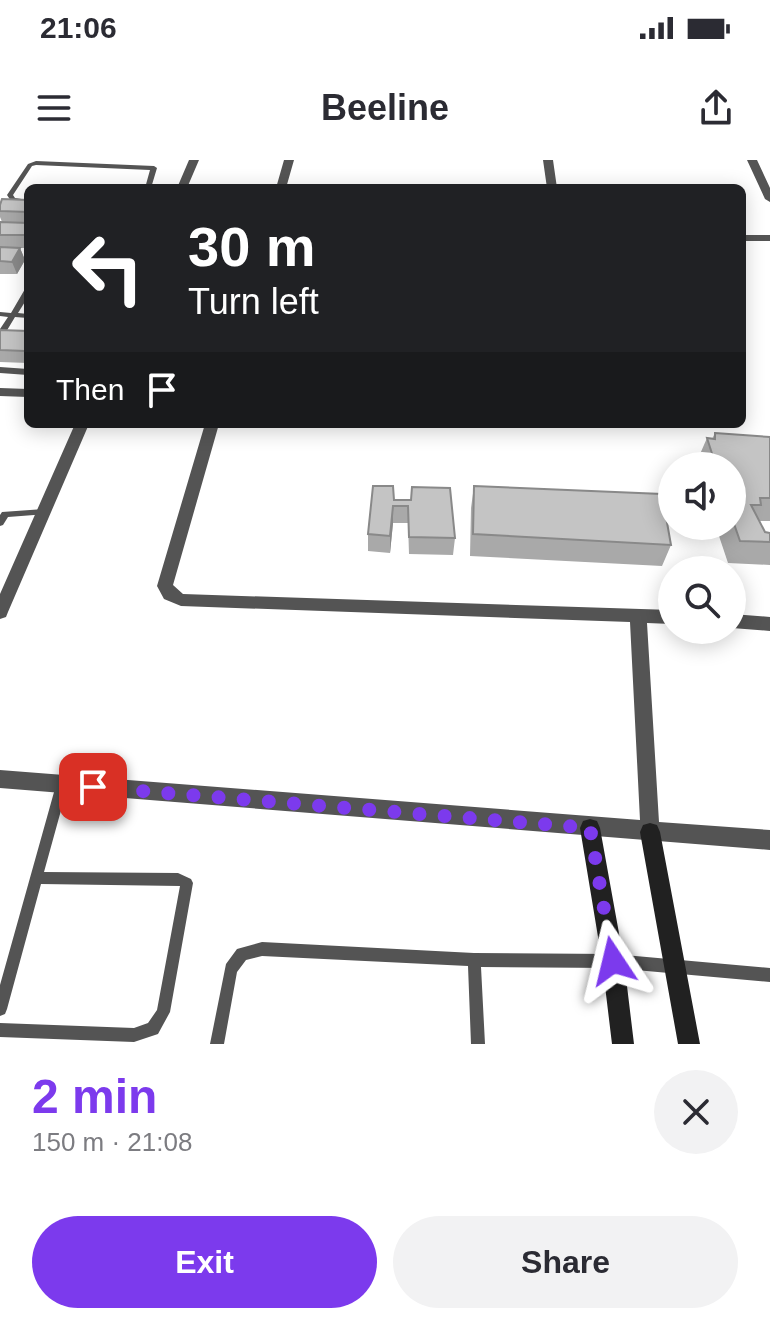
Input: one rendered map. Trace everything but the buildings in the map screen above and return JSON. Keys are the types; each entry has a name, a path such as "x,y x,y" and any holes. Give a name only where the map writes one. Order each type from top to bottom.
{"street":[{"path":"184,184 194,160"},
{"path":"282,184 289,160"},
{"path":"548,160 551,184"},
{"path":"752,160 770,199"},
{"path":"746,238 770,238"},
{"path":"0,392 24,393"},
{"path":"0,612 80,428"},
{"path":"211,428 165,586 170,594 181,600 658,616"},
{"path":"638,615 650,832 689,1044"},
{"path":"746,622 770,624"},
{"path":"0,779 770,840"},
{"path":"590,828 613,961 623,1044"}],"lane":[{"path":"24,201 13,200 10,195 30,165 36,163 154,168 149,184"},
{"path":"14,338 0,336 24,297"},
{"path":"18,306 24,307"},
{"path":"0,314 24,316"},
{"path":"0,370 24,372"},
{"path":"0,523 5,514 44,512"},
{"path":"0,1009 62,785"},
{"path":"0,1030 134,1035 153,1029 163,1012 187,883 178,879 38,878"},
{"path":"217,1044 231,969 242,954 252,950 474,960 613,961 770,975"},
{"path":"474,960 478,1044"}],"route":[{"path":"93,787 590,828 613,961"}]}
